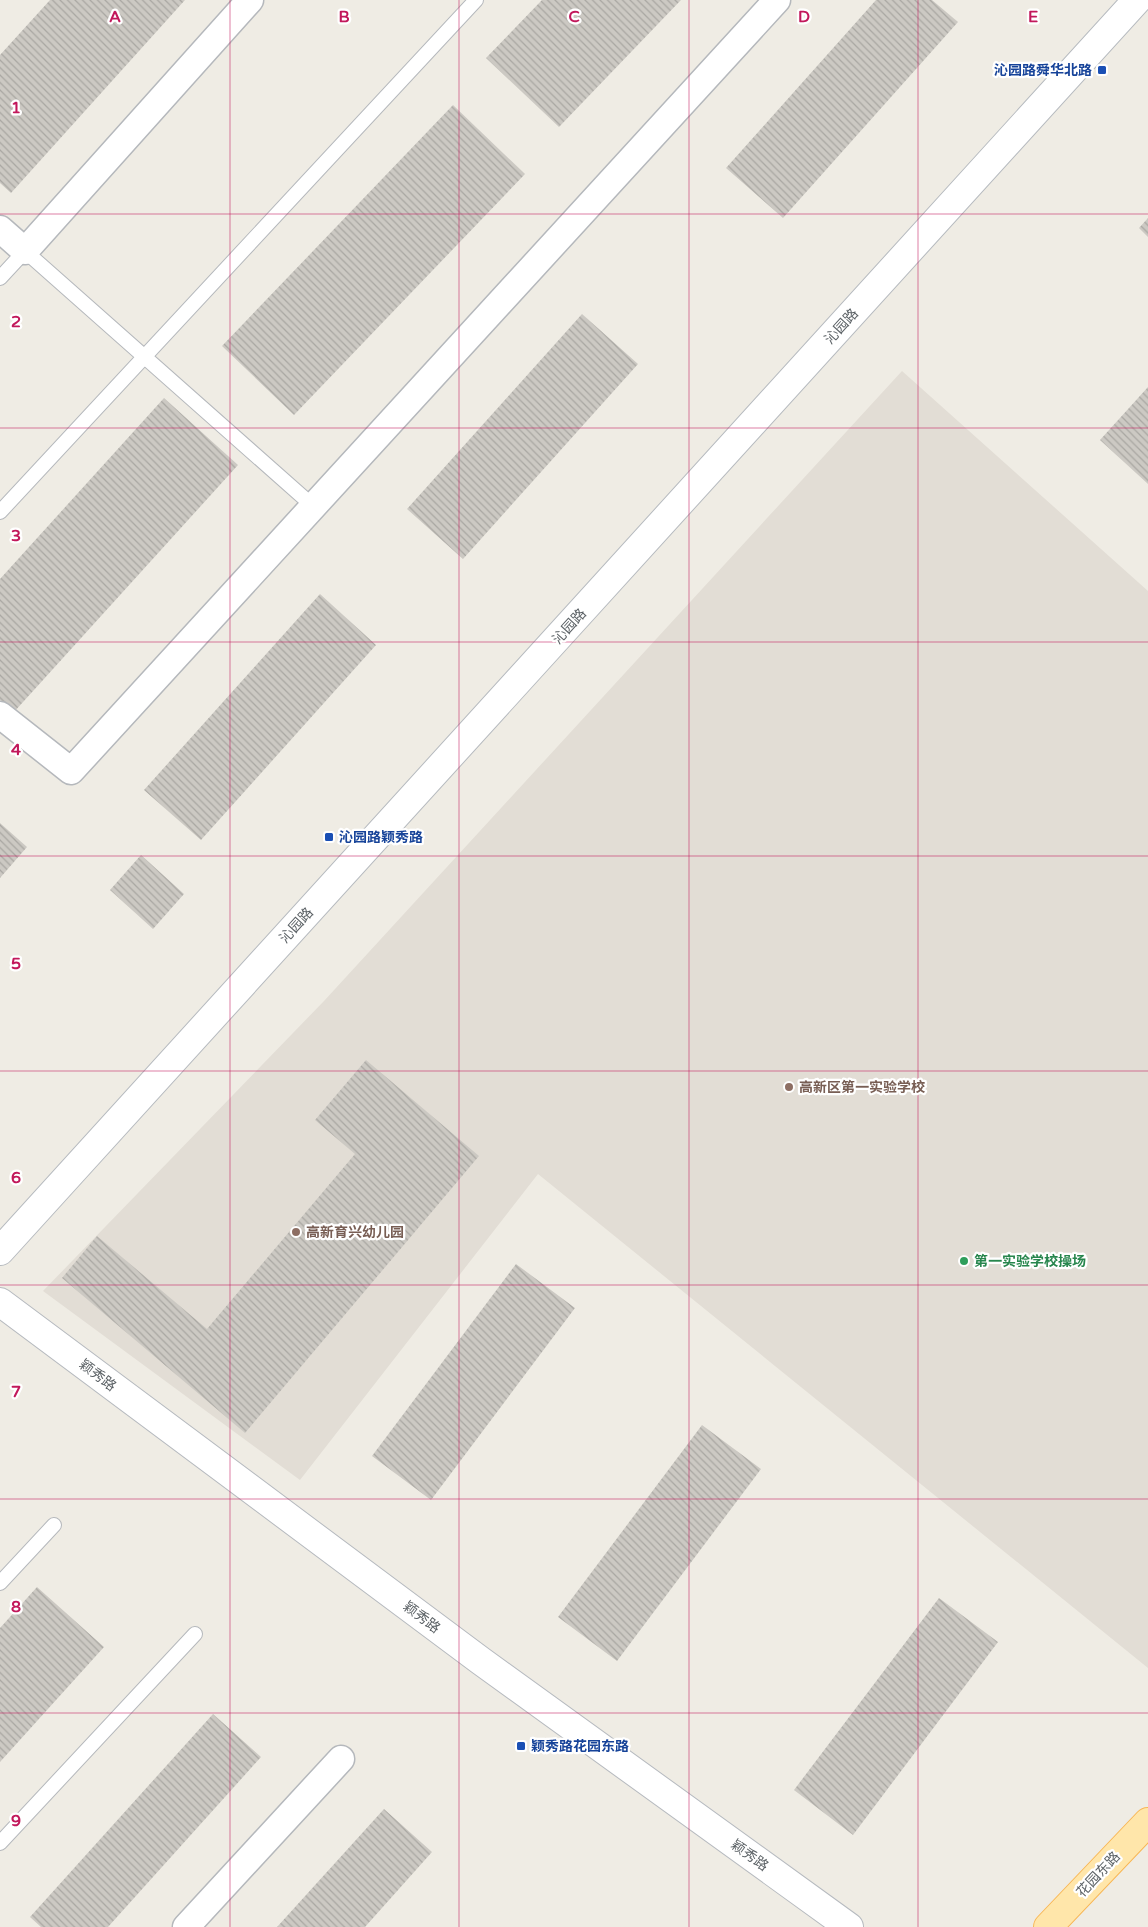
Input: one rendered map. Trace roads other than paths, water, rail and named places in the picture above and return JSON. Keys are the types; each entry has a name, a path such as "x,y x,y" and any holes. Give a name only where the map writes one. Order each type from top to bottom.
{"main road":[{"name":"花园东路","path":"1048,1927 1148,1822"}],"street":[{"path":"0,229 25,251 250,0"},
{"path":"0,715 71,771 777,0"},
{"name":"沁园路","path":"0,1251 1137,0"},
{"name":"颖秀路","path":"0,1302 481,1661 849,1927"},
{"path":"186,1927 341,1759"}],"lane":[{"path":"0,512 476,0"},
{"path":"0,278 25,251 313,506"},
{"path":"0,1584 54,1525"},
{"path":"0,1843 195,1634"}],"place":[{"name":"沁园路舜华北路","path":"1102,70"},
{"name":"沁园路颖秀路","path":"329,837"},
{"name":"高新区第一实验学校","path":"789,1087"},
{"name":"高新育兴幼儿园","path":"296,1232"},
{"name":"第一实验学校操场","path":"964,1261"},
{"name":"颖秀路花园东路","path":"521,1746"}]}
